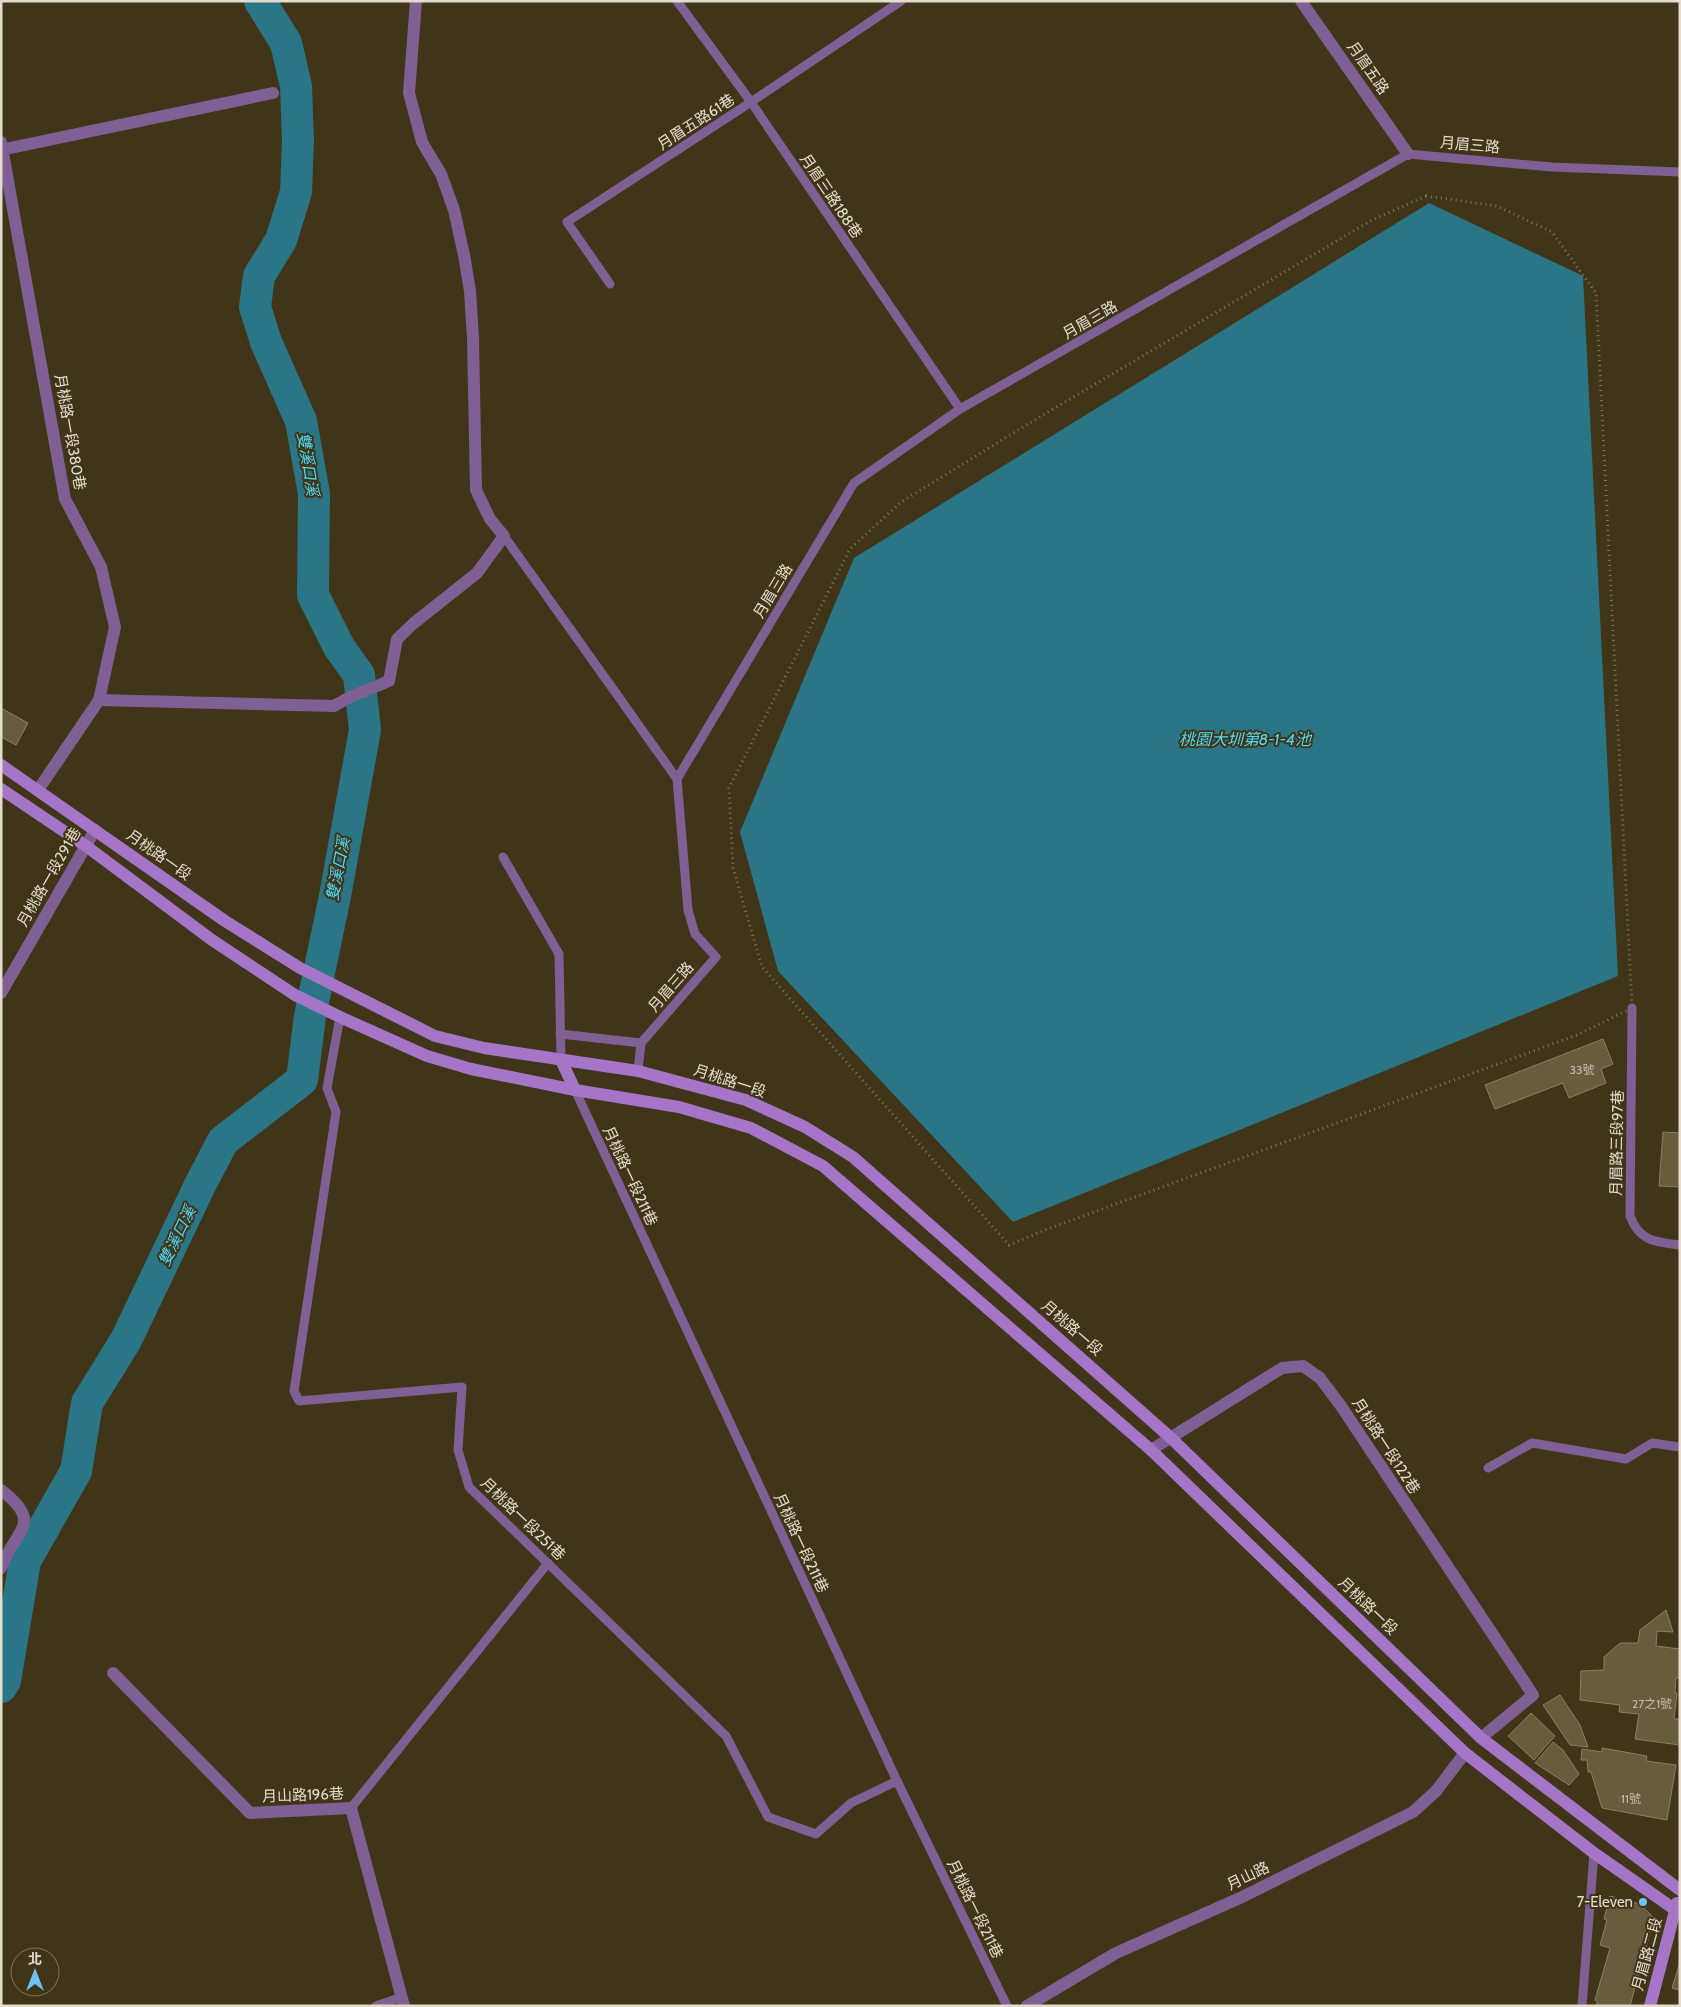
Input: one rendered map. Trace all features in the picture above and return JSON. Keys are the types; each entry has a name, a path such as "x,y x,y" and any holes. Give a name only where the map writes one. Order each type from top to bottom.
{"street":[{"path":"99,700 334,706 389,680 397,639 477,572 504,536 490,519 476,490 472,319 470,290 464,255 454,210 441,174 422,142 409,92 416,1"},
{"name":"月眉五路","path":"1301,1 1408,154"},
{"path":"2,147 273,93"},
{"name":"月桃路一段380巷","path":"2,147 65,498 101,567 115,627 99,700 38,790"},
{"name":"月桃路一段","path":"1,765 225,921 300,968 435,1036 484,1048 638,1071 746,1100 805,1127 853,1157 1171,1438 1481,1738 1679,1888"},
{"path":"1,789 86,846 212,940 295,995 335,1015 426,1056 470,1069 575,1090 680,1107 752,1128 823,1166 1150,1450 1465,1753 1594,1853 1678,1912"},
{"name":"月桃路一段291巷","path":"1,993 95,830"},
{"path":"561,1060 575,1090"},
{"name":"月桃路一段122巷","path":"1150,1450 1282,1368 1303,1366 1320,1378 1341,1406 1534,1695 1481,1738"},
{"path":"1,1490 17,1502 24,1515 24,1525 6,1553 1,1568"},
{"name":"月山路196巷","path":"113,1673 250,1813 350,1808 403,2001"},
{"path":"1465,1753 1481,1738"},
{"name":"月山路","path":"1027,2006 1116,1953 1240,1898 1413,1812 1436,1791 1465,1753"},
{"name":"月眉路二段","path":"1650,2006 1678,1912 1679,1888"}],"lane":[{"name":"月眉三路188巷","path":"677,1 751,102 960,409"},
{"name":"月眉五路61巷","path":"610,284 567,222 902,1"},
{"name":"月眉三路","path":"641,1043 716,957 695,934 688,910 677,779 854,483 960,409 1408,154 1552,166 1680,172"},
{"path":"504,536 677,779"},
{"path":"503,857 559,954 561,1060"},
{"name":"月眉路三段97巷","path":"1632,1008 1630,1216 1635,1229 1646,1238 1680,1245"},
{"name":"月桃路一段251巷","path":"335,1015 327,1088 336,1112 294,1391 299,1401 462,1387 458,1450 469,1487 726,1736 768,1818 816,1834 851,1803 897,1781"},
{"path":"560,1034 641,1043 638,1071"},
{"name":"月桃路一段211巷","path":"575,1090 897,1781 1007,2006"},
{"path":"1488,1468 1532,1442 1626,1459 1652,1443 1680,1447"},
{"path":"350,1808 548,1563"},
{"path":"1582,2006 1594,1853"},
{"path":"376,2006 403,2001"}],"path":[{"path":"1426,196 1496,206 1552,232 1596,293 1632,1008 1577,1035 1054,1227 1009,1246 762,967 733,868 729,788 850,550 901,502 1033,421 1372,220 1426,196"}],"water":[{"name":"桃園大圳第8-1-4池","path":"1429,203 1583,276 1618,976 1013,1222 778,971 740,832 854,558"}],"building":[{"path":"1,708 28,723 16,745 1,737"},
{"path":"1603,1039 1613,1064 1601,1069 1606,1083 1569,1098 1563,1083 1495,1109 1485,1085"},
{"path":"1663,1132 1680,1133 1680,1187 1659,1186"},
{"path":"1666,1610 1673,1632 1657,1631 1656,1646 1680,1649 1680,1678 1676,1678 1675,1693 1677,1693 1674,1719 1680,1719 1680,1745 1635,1739 1639,1714 1619,1712 1620,1705 1580,1700 1581,1671 1604,1670 1604,1657 1620,1643 1638,1643 1640,1630"},
{"path":"1560,1695 1580,1725 1588,1747 1570,1745 1543,1705"},
{"path":"1531,1713 1555,1736 1534,1760 1508,1736"},
{"path":"1553,1742 1563,1750 1579,1774 1569,1785 1535,1763"},
{"path":"1602,1748 1647,1756 1646,1761 1676,1765 1667,1820 1602,1808 1591,1772 1588,1772 1587,1760 1581,1760 1582,1749 1602,1752"},
{"path":"1610,1896 1640,1904 1654,1918 1630,2006 1597,2006 1597,2001 1595,2000 1610,1948 1600,1945 1607,1920 1604,1919"},
{"path":"1680,1962 1680,1990 1672,1988"}],"waterway":[{"name":"雙溪口溪","path":"1,1687 5,1681 25,1561 76,1471 87,1403 126,1340 223,1141 302,1080 310,1016 335,896 365,730 359,675 339,647 313,595 314,494 301,421 266,342 255,307 259,276 281,240 296,192 298,141 296,86 286,43 260,1"}],"place":[{"name":"7-Eleven","path":"1643,1902"}]}
